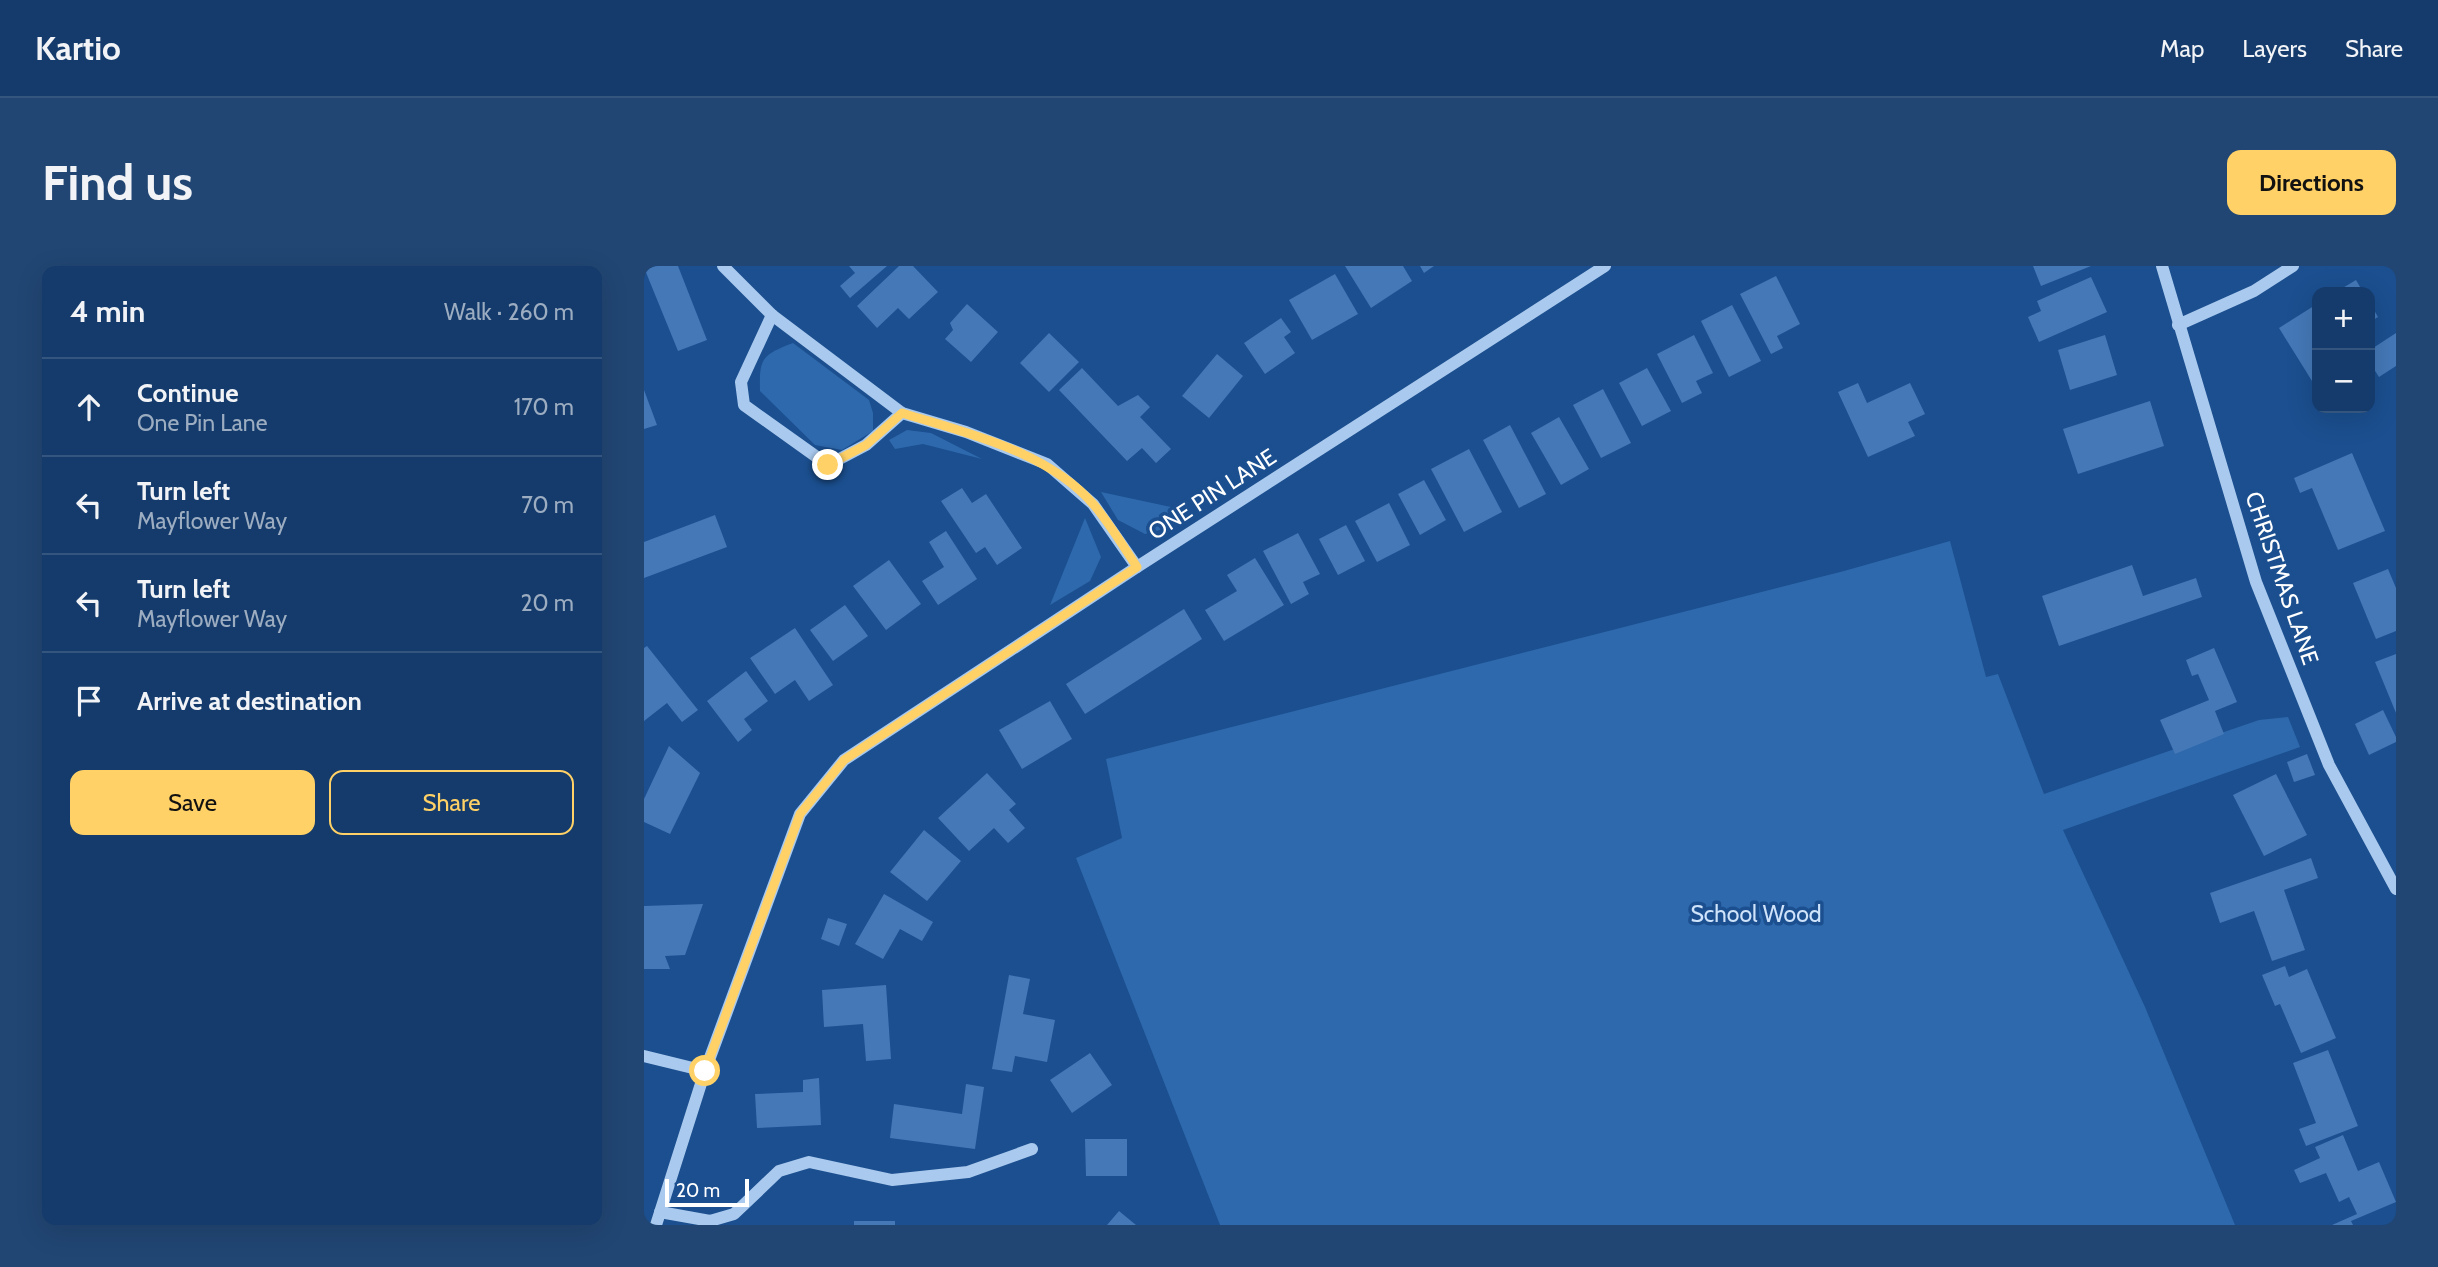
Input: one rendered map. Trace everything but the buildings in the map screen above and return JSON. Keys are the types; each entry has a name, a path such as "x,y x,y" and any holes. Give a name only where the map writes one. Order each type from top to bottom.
{"street":[{"path":"723,266 772,314 902,413 966,432 1047,464 1093,504 1137,567"},
{"name":"ONE PIN LANE","path":"658,1219 705,1071 800,814 844,760 1137,567 1605,266"},
{"name":"CHRISTMAS LANE","path":"2162,266 2256,582 2329,765 2396,889"},
{"path":"2178,325 2254,290 2293,266"},
{"path":"772,314 741,383 744,405 828,465 866,445 902,413"},
{"path":"644,1056 705,1071"},
{"path":"658,1219 710,1221 734,1214 779,1171 809,1162 892,1180 968,1172 1032,1149"}],"green space":[{"path":"793,343 869,400 873,413 873,431 842,450 815,445 760,391 760,371 764,359"},
{"path":"907,430 931,433 982,459 923,444 895,449 889,440"},
{"path":"1101,492 1185,510 1171,527 1145,534 1118,520"},
{"path":"1085,518 1101,557 1090,581 1050,605"},
{"name":"School Wood","path":"1950,541 1986,677 1998,674 2044,794 2259,720 2288,717 2300,747 2063,830 2145,1007 2235,1225 1220,1225 1076,858 1122,838 1106,759 1844,571"}],"route":[{"path":"705,1071 800,814 844,760 1137,567 1093,504 1047,464 966,432 902,413 866,445 828,465"}]}
